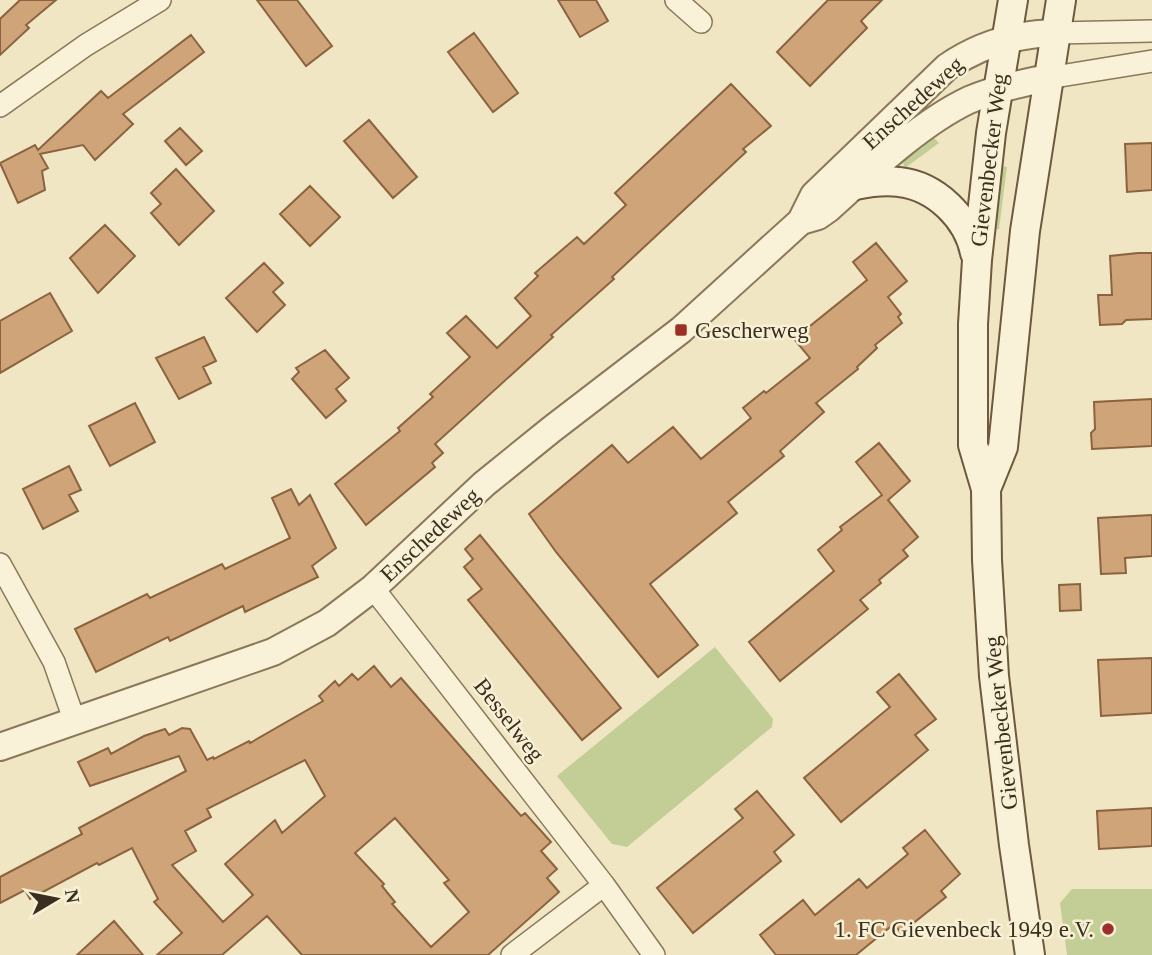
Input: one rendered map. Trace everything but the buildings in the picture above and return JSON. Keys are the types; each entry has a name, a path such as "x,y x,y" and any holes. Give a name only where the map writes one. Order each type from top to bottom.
{"main road":[{"name":"Gievenbecker Weg","path":"1013,0 998,90 977,260 973,337 973,445 986,489 987,560 996,689 1030,955"},
{"name":"Gievenbecker Weg","path":"986,489 1003,447 1016,301 1061,0"},
{"path":"855,185 901,182 937,196 960,220 971,240 977,260"}],"street":[{"path":"0,106 86,45 160,0"},
{"path":"676,0 701,22"},
{"path":"1055,33 1152,31"},
{"name":"Enschedeweg","path":"0,747 273,652 327,623 373,588 485,484 681,330 801,221 814,195 947,67 973,52 1006,40 1055,33"},
{"path":"1048,78 1152,61"},
{"name":"Enschedeweg","path":"801,221 828,209 891,155 954,109 998,90 1048,78"},
{"path":"0,564 54,662 75,722"},
{"name":"Besselweg","path":"373,588 604,885 653,955"},
{"path":"512,955 604,885"}],"green space":[{"path":"934,138 939,143 905,168 904,161"},
{"path":"1001,166 1007,167 999,229 995,230"},
{"path":"715,647 773,719 772,727 627,847 612,844 557,776"},
{"name":"1. FC Gievenbeck 1949 e.V.","path":"1072,889 1152,889 1152,955 1067,955 1060,903"}],"place":[{"name":"Gescherweg","path":"681,330"},
{"name":"1. FC Gievenbeck 1949 e.V.","path":"1108,929"}]}
